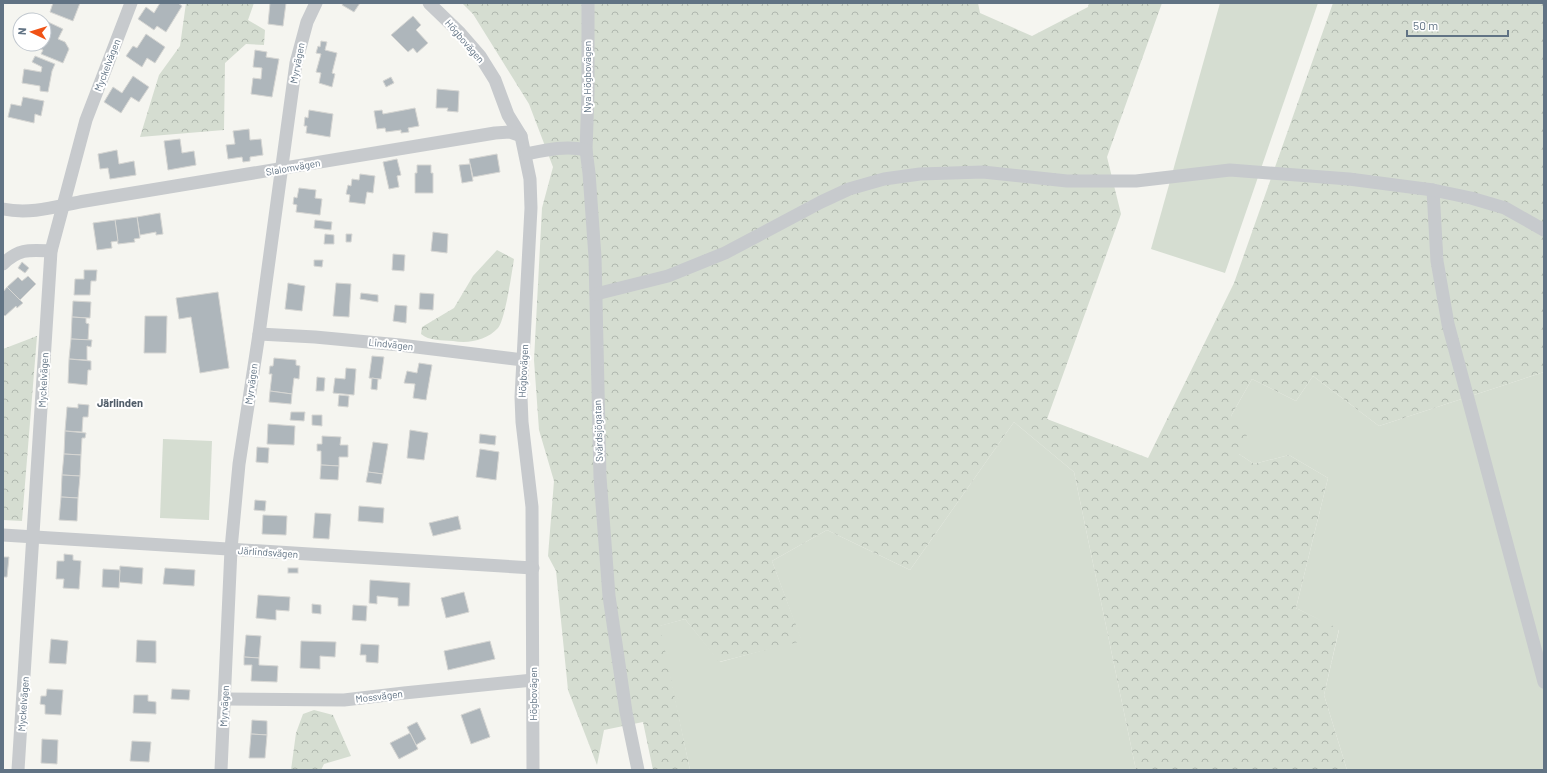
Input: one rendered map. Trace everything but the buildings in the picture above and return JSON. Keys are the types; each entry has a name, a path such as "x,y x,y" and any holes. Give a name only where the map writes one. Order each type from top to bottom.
{"street":[{"name":"Myckelvägen","path":"18,770 34,537 51,250 86,120 131,3"},
{"name":"Myrvägen","path":"220,770 231,549 239,464 259,334 297,56 307,22 316,3"},
{"name":"Högbovägen","path":"429,3 483,60 494,80 508,115 521,136 526,154 530,179 531,208 523,360 522,422 532,507 533,770"},
{"name":"Nya Högbovägen","path":"586,150 588,93 588,3"},
{"name":"Slalomvägen","path":"3,209 16,212 31,211 495,133 510,132 521,136"},
{"path":"526,154 549,149 572,148 586,150"},
{"name":"Svärdsjögatan","path":"586,150 595,250 600,477 609,596 626,712 638,770"},
{"path":"596,294 668,276 725,253 821,202 849,189 884,179 920,174 983,172 1067,181 1136,181 1230,170 1349,179 1433,190 1471,198 1505,208 1544,230"},
{"path":"1433,190 1437,261 1448,324 1544,682"},
{"path":"3,264 10,257 19,252 28,250 51,250"},
{"name":"Lindvägen","path":"259,334 315,337 400,345 523,360"},
{"name":"Järlindsvägen","path":"3,535 533,568"},
{"name":"Mossvägen","path":"224,699 344,700 533,680"}],"green space":[{"path":"186,3 254,3 248,20 265,30 264,45 246,44 225,63 224,130 140,137 159,75 180,46"},
{"path":"462,3 978,3 980,13 1032,36 1088,7 1089,3 1162,3 1107,157 1121,214 1047,419 1148,458 1234,283 1333,3 1544,3 1544,372 1379,426 1313,376 1296,401 1252,379 1231,416 1247,436 1239,454 1254,464 1289,455 1328,478 1296,608 1339,629 1324,695 1347,770 1136,770 1074,472 1014,422 910,570 827,530 772,561 802,641 719,662 685,619 660,626 690,770 653,770 643,722 604,730 597,765 568,690 556,571 548,556 554,481 539,430 534,360 542,208 553,167 529,104 473,14"},
{"path":"1220,3 1318,3 1225,273 1151,249"},
{"path":"497,250 514,259 506,306 498,328 489,336 465,342 432,339 421,334 422,327 454,308 473,276"},
{"path":"37,336 22,521 3,520 3,349"},
{"path":"1544,372 1544,770 1347,770 1324,695 1339,630 1296,608 1328,478 1289,455 1254,464 1239,454 1231,416 1252,379 1296,401 1313,376 1379,426"},
{"path":"1014,422 1074,472 1136,770 690,770 659,626 685,619 720,662 801,640 772,561 827,530 910,570"},
{"path":"163,439 212,441 209,520 160,518"},
{"path":"314,710 333,715 351,756 324,764 321,770 291,770 296,733 303,714"}],"district":[{"name":"Järlinden","path":"120,403"}]}
